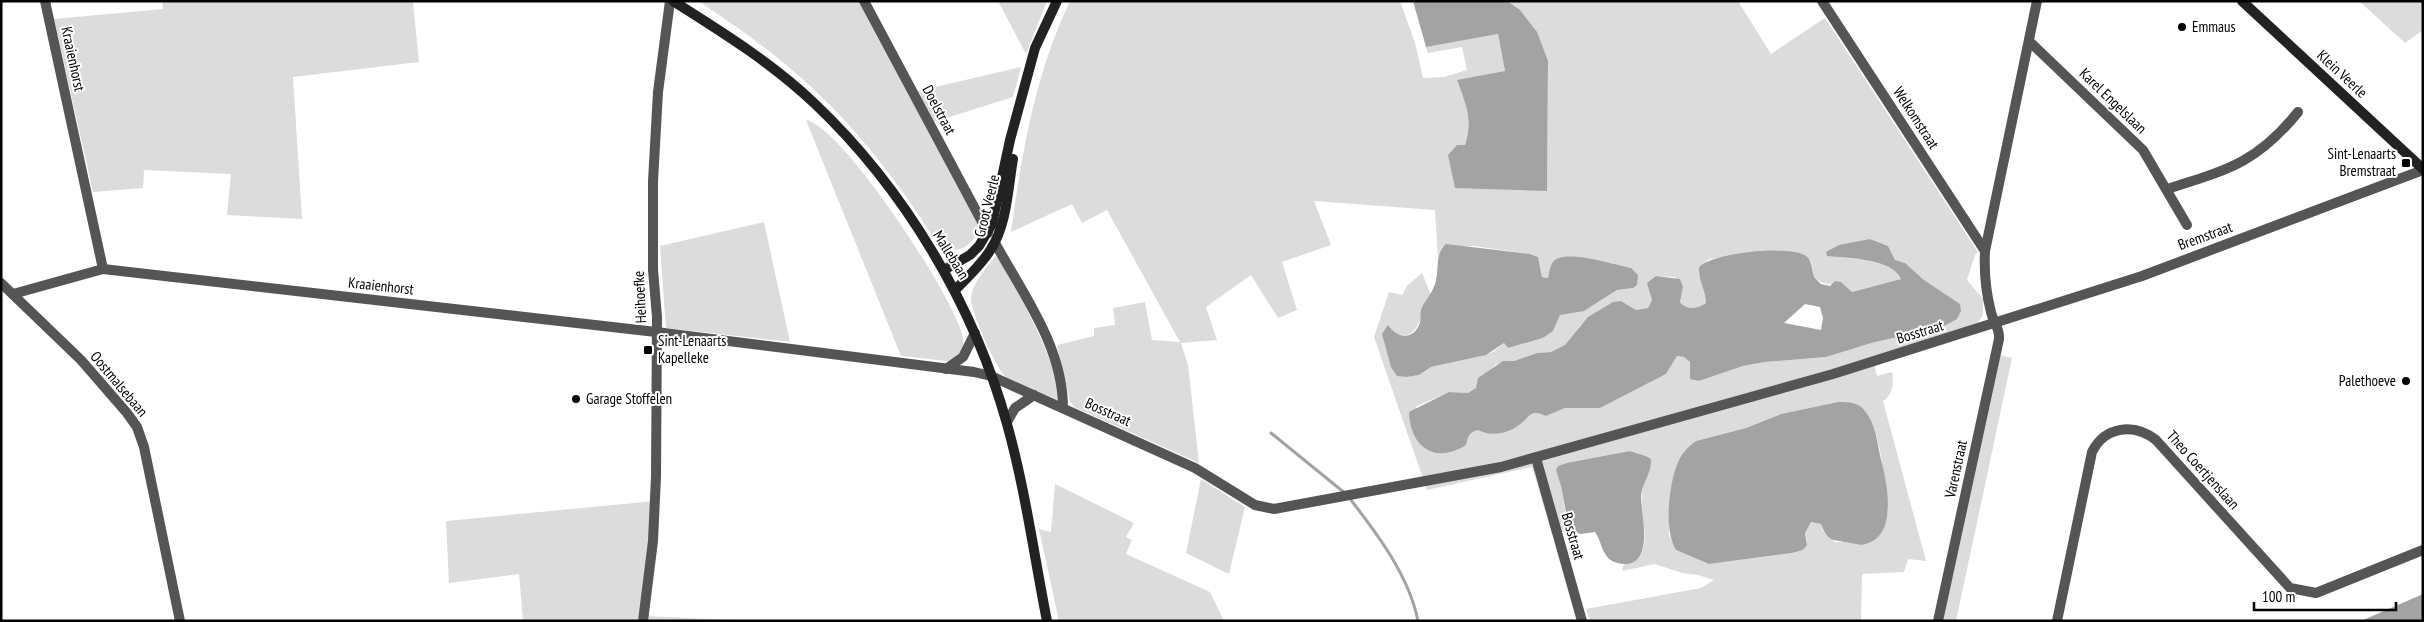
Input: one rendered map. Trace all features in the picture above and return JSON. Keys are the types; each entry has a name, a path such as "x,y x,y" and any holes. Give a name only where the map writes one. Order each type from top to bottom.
{"main road":[{"name":"Mallebaan","path":"671,1 745,47 814,103 861,153 891,192 944,270 975,333 1006,422 1046,621"},
{"name":"Groot Veerle","path":"944,270 970,255 988,233 992,224 1035,48 1058,1"},
{"name":"Klein Veerle","path":"2242,1 2423,170"},
{"name":"Groot Veerle","path":"955,290 976,268 994,243 1006,201 1016,142 1017,116"}],"street":[{"name":"Kraaienhorst","path":"46,1 103,269"},
{"name":"Heihoefke","path":"643,621 655,510 656,332 652,232 653,171 658,92 671,1"},
{"name":"Doelstraat","path":"864,1 988,233"},
{"name":"Welkomstraat","path":"1822,1 1984,251"},
{"path":"1996,324 1990,304 1984,268 1984,251 2037,1"},
{"name":"Karel Engelslaan","path":"2029,41 2143,150 2187,225"},
{"path":"2167,189 2232,168 2259,152 2281,132 2298,112"},
{"name":"Bremstraat","path":"1996,324 2142,276 2423,170"},
{"path":"994,243 1052,348 1063,387 1063,408"},
{"name":"Kraaienhorst","path":"14,294 103,269 656,332"},
{"name":"Oostmalsebaan","path":"1,283 81,360 137,427 144,447 180,621"},
{"name":"Bosstraat","path":"656,332 991,376 1196,468 1255,505 1274,509 1418,484 1536,458 1741,401 1996,324"},
{"name":"Varenstraat","path":"1938,621 1999,339 1996,324"},
{"path":"946,369 963,357 975,333"},
{"path":"1006,422 1015,408 1034,395"},
{"name":"Theo Coertjenslaan","path":"2057,621 2092,452 2097,442 2108,433 2122,430 2140,431 2156,440 2290,588 2316,593 2423,550"},
{"name":"Bosstraat","path":"1536,458 1582,621"}],"shaded area":[{"path":"162,1 413,1 419,62 293,77 302,219 227,215 231,174 144,170 143,188 93,192 54,19 163,9"},
{"path":"699,1 859,1 979,225 980,231 969,244 964,248 953,249 940,243 933,237 916,210 877,158 834,109 786,65"},
{"path":"998,1 1047,1 1026,54"},
{"path":"1070,1 1400,1 1415,43 1423,78 1444,77 1467,70 1462,47 1428,53 1426,47 1498,34 1505,71 1457,81 1468,119 1465,145 1547,191 1548,61 1520,11 1507,1 1738,1 1771,54 1825,18 1978,252 1975,255 1967,280 1983,299 1983,315 1977,324 1873,358 1877,376 1892,372 1892,388 1889,395 1883,401 1926,561 1908,559 1904,572 1862,574 1861,621 1590,621 1586,609 1701,588 1714,580 1682,573 1655,564 1622,571 1624,564 1634,561 1641,555 1644,546 1642,493 1651,459 1630,451 1558,466 1565,511 1572,530 1552,534 1532,467 1427,490 1374,337 1389,292 1402,295 1407,286 1422,273 1431,295 1421,308 1419,323 1410,334 1406,335 1399,334 1391,329 1401,377 1419,375 1431,367 1481,356 1493,352 1504,343 1508,348 1543,338 1553,331 1560,315 1589,308 1617,290 1633,288 1631,268 1578,258 1558,259 1550,268 1548,278 1542,277 1538,257 1530,254 1474,246 1442,247 1438,257 1435,210 1314,201 1331,245 1282,262 1297,310 1278,318 1251,275 1206,307 1217,340 1181,343 1188,365 1199,463 1074,407 1070,401 1057,345 1094,336 1094,328 1115,325 1113,308 1145,302 1152,340 1180,342 1107,210 1082,223 1072,204 1011,232 1025,143 1039,86 1058,29","holes":["1870,239 1888,246 1895,261 1905,263 1924,280 1960,304 1944,326 1871,342 1826,357 1765,362 1743,366 1699,381 1690,377 1690,362 1684,357 1677,356 1666,374 1600,408 1565,408 1546,416 1533,413 1519,425 1504,432 1488,434 1478,430 1475,431 1469,435 1466,445 1460,448 1415,407 1449,392 1468,393 1476,388 1495,365 1537,353 1551,352 1566,345 1579,327 1595,313 1621,301 1636,310 1648,308 1652,300 1650,293 1656,276 1675,277 1683,287 1680,302 1683,306 1695,308 1703,305 1706,303 1706,299 1699,267 1709,259 1779,250 1811,261 1814,277 1821,282 1827,284 1841,282 1852,292 1901,279 1895,271 1878,262 1827,255","1838,402 1864,411 1874,428 1882,458 1888,513 1843,542 1835,542 1823,531 1821,524 1811,522 1805,533 1807,540 1803,550 1792,553 1709,564 1676,550 1669,535 1670,496 1680,458 1696,441 1746,428 1781,414"]},
{"path":"1413,1 1507,1 1520,10 1537,32 1548,61 1547,191 1455,188 1448,155 1457,145 1465,145 1468,127 1467,112 1457,80 1505,71 1498,34 1426,47"},
{"path":"2359,1 2423,1 2423,30 2405,43"},
{"path":"1021,67 1013,97 934,122 918,91"},
{"path":"806,120 823,129 845,151 870,181 920,253 941,288 956,318 963,338 962,346 956,359 947,361 901,356"},
{"path":"764,222 790,342 666,328 660,246"},
{"path":"1870,239 1888,246 1895,260 1905,263 1924,280 1960,304 1961,311 1957,319 1944,326 1871,343 1826,357 1765,362 1743,366 1699,381 1690,379 1690,362 1684,357 1677,356 1666,374 1600,408 1565,408 1546,416 1533,413 1509,431 1494,434 1475,431 1469,435 1466,445 1454,451 1444,453 1426,449 1419,443 1414,434 1410,424 1409,412 1449,392 1468,393 1476,388 1478,378 1503,361 1514,361 1537,353 1551,352 1565,345 1588,317 1613,302 1621,301 1636,310 1648,308 1652,300 1647,283 1656,276 1680,279 1683,287 1680,302 1692,308 1706,303 1699,267 1707,262 1734,254 1769,251 1797,252 1808,258 1814,277 1821,284 1830,286 1835,281 1841,282 1852,292 1901,279 1896,272 1879,263 1868,260 1827,256 1826,252 1839,245","holes":["1805,304 1820,307 1823,318 1821,330 1784,323"]},
{"path":"1446,244 1530,254 1538,257 1542,277 1548,278 1553,262 1559,258 1578,257 1602,261 1631,268 1638,275 1637,285 1633,288 1617,290 1584,311 1560,315 1553,331 1543,338 1508,348 1504,343 1486,355 1431,367 1419,375 1397,376 1391,367 1382,334 1388,325 1396,333 1405,336 1417,329 1420,323 1421,309 1435,284 1440,252"},
{"path":"996,256 1025,305 1046,350 1058,389 1057,400 1007,378 997,365 980,328 972,306 972,293 981,276"},
{"path":"2000,355 2012,358 1956,621 1942,621"},
{"path":"1838,402 1853,403 1862,408 1871,421 1875,432 1885,477 1888,505 1887,518 1883,530 1876,539 1861,545 1837,541 1825,533 1821,524 1811,522 1805,533 1807,545 1803,550 1792,553 1709,564 1676,550 1670,530 1670,491 1676,467 1682,455 1689,447 1696,441 1746,428 1781,414"},
{"path":"1630,451 1651,459 1651,464 1641,496 1644,535 1641,554 1635,561 1625,564 1609,559 1604,553 1595,532 1580,534 1572,530 1568,523 1556,470 1558,466 1567,463"},
{"path":"1201,479 1245,507 1229,574 1186,553"},
{"path":"1055,484 1134,523 1126,537 1132,540 1126,554 1210,592 1224,621 1059,621 1039,529 1051,532"},
{"path":"655,501 644,616 754,621 523,621 519,574 449,583 446,521"},
{"path":"2423,594 2423,621 2361,621"}],"waterway":[{"path":"1271,433 1346,494"},
{"path":"1351,500 1372,527 1400,572 1414,604 1418,621"}],"place":[{"name":"Emmaus","path":"2182,27"},
{"name":"Sint-Lenaarts Bremstraat","path":"2406,163"},
{"name":"Sint-Lenaarts Kapelleke","path":"648,350"},
{"name":"Palethoeve","path":"2406,381"},
{"name":"Garage Stoffelen","path":"576,399"}]}
